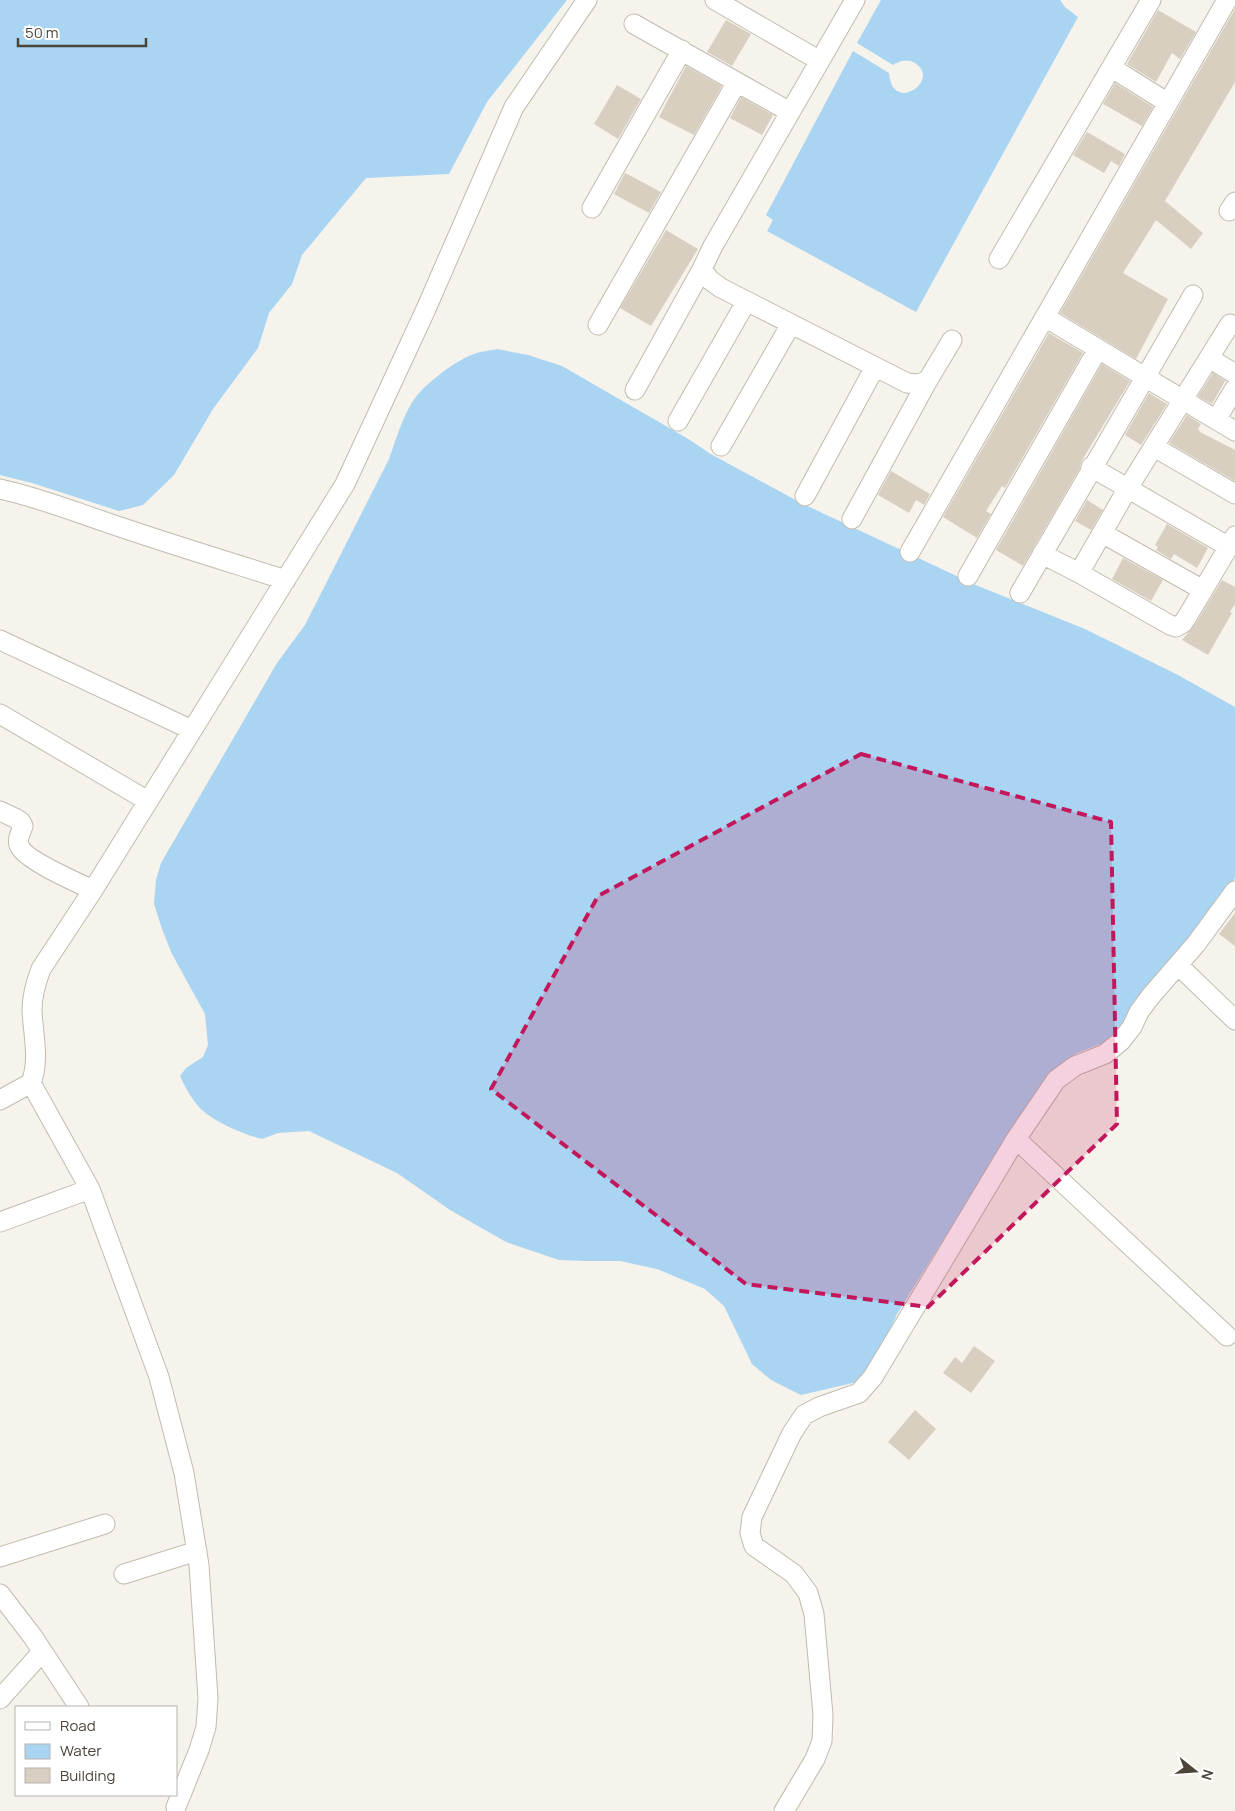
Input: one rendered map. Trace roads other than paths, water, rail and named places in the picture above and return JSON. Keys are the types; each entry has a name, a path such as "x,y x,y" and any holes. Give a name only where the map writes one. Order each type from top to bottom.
{"street":[{"path":"0,1100 31,1083 36,1070 32,1008 36,982 41,968 93,890 345,484 426,309 514,107 587,0"},
{"path":"715,0 820,61"},
{"path":"999,259 1151,0"},
{"path":"910,552 1227,0"},
{"path":"635,390 713,246 820,61 848,2"},
{"path":"634,24 790,112"},
{"path":"592,208 682,50"},
{"path":"1112,68 1168,103"},
{"path":"598,325 737,82"},
{"path":"702,269 710,280 746,302 907,383 919,384 928,380"},
{"path":"1020,593 1192,295"},
{"path":"678,421 746,302"},
{"path":"1044,317 1235,431"},
{"path":"721,446 791,324"},
{"path":"1079,573 1128,488 1230,324"},
{"path":"852,519 952,340"},
{"path":"968,576 1098,349"},
{"path":"1209,358 1235,374"},
{"path":"805,496 875,367"},
{"path":"1216,420 1235,388"},
{"path":"1154,447 1235,494"},
{"path":"1042,554 1170,625 1176,626 1183,623 1232,542 1128,488 1092,467"},
{"path":"0,489 58,504 118,526 286,580"},
{"path":"1102,533 1203,590"},
{"path":"0,640 192,730"},
{"path":"0,714 148,801"},
{"path":"0,811 21,822 23,826 18,840 19,847 24,852 34,860 93,890"},
{"path":"784,1811 815,1759 822,1741 824,1715 814,1614 808,1593 794,1574 754,1546 750,1533 752,1517 792,1433 804,1415 819,1407 859,1394 873,1377 1016,1140 1056,1080 1075,1066 1105,1054 1121,1041 1150,997 1196,944 1235,891"},
{"path":"1178,965 1235,1020"},
{"path":"31,1083 90,1188 159,1377 184,1473 197,1551 208,1698 206,1728 199,1750 178,1795"},
{"path":"1016,1140 1228,1336"},
{"path":"0,1222 90,1188"},
{"path":"0,1557 105,1524"},
{"path":"124,1574 197,1551"},
{"path":"0,1594 79,1706"},
{"path":"0,1699 42,1652"}],"water":[{"path":"0,0 567,0 487,102 449,174 366,178 302,255 292,284 269,313 258,348 213,409 174,475 143,505 119,511 32,483 0,475"},
{"path":"881,0 1060,0 1065,7 1078,17 916,312 767,231 773,220 766,215 853,51 889,73 892,85 898,92 906,93 913,90 923,78 922,70 915,63 904,61 893,65 857,43"},
{"path":"497,349 528,355 562,366 690,440 709,453 801,503 978,586 1085,629 1178,675 1235,707 1235,878 1222,898 1122,1029 1108,1041 1077,1053 1060,1065 1004,1142 897,1314 872,1368 857,1382 801,1395 771,1380 752,1364 724,1306 705,1289 657,1269 620,1261 559,1260 506,1242 450,1210 397,1173 309,1131 278,1133 262,1139 237,1131 212,1118 199,1107 188,1092 180,1076 186,1068 203,1057 208,1045 205,1014 172,954 154,904 156,880 161,863 277,663 305,625 389,459 402,422 413,401 424,388 449,367 477,353"}]}
